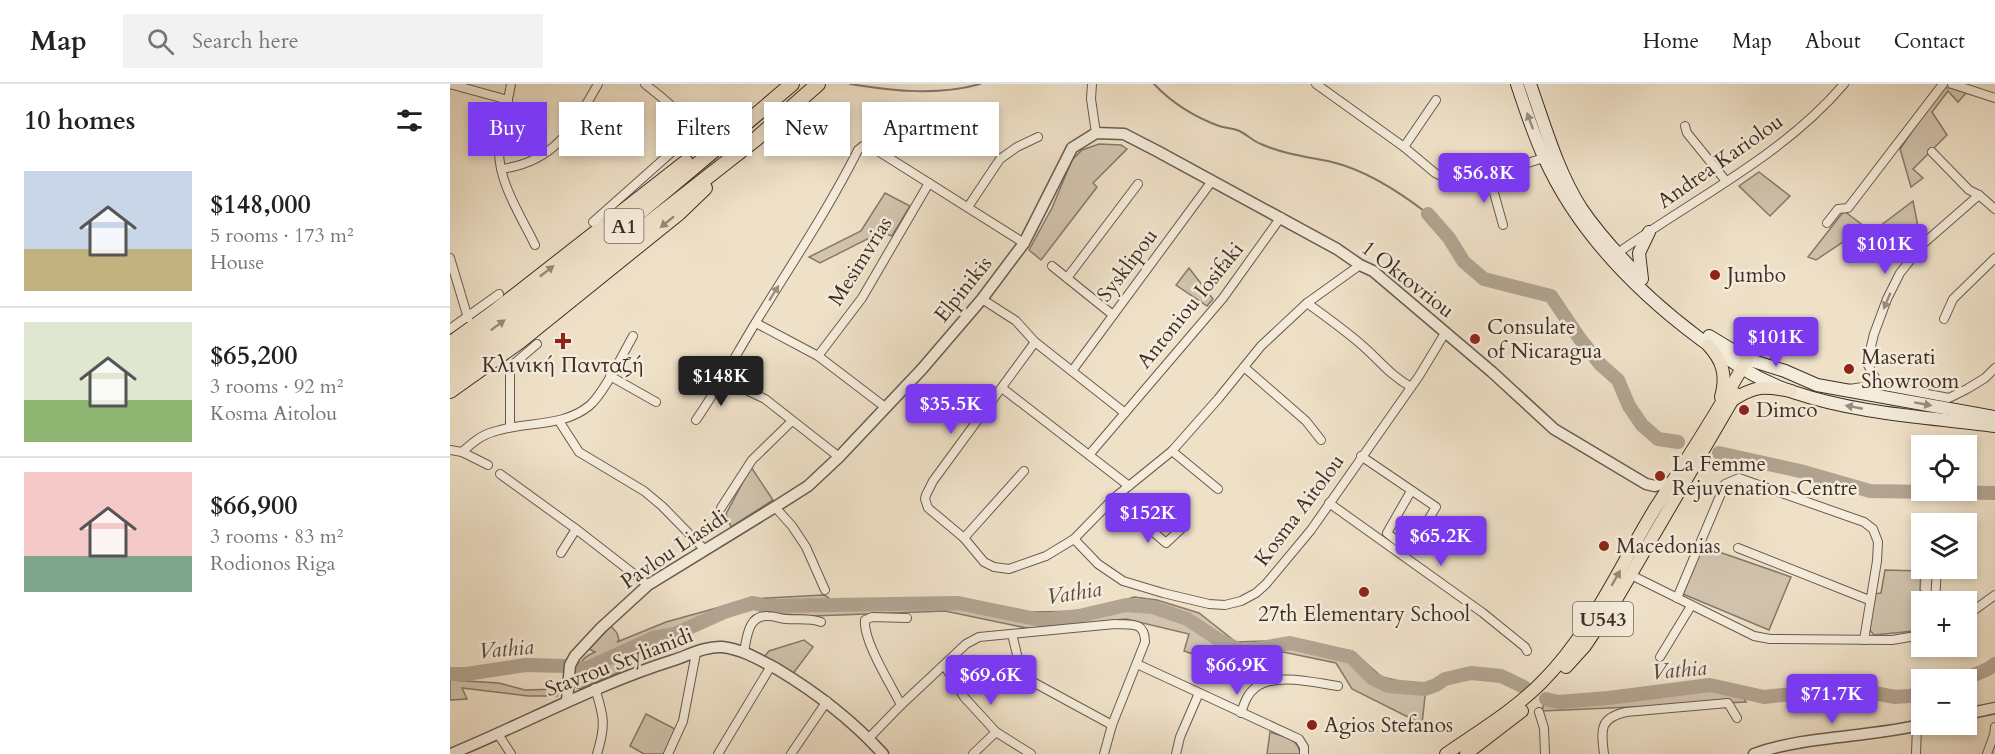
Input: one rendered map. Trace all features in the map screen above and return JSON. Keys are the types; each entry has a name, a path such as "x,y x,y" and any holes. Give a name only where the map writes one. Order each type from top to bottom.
{"highway":[{"name":"A1","path":"450,359 503,321 642,211 792,84"},
{"path":"450,344 719,137 792,84"},
{"name":"A1","path":"450,375 511,332 756,139 818,84"},
{"path":"450,391 519,342 679,213 756,139"}],"main road":[{"path":"1516,84 1582,223 1659,307 1708,345 1791,391"},
{"path":"1530,84 1549,156"},
{"path":"1642,280 1639,253 1649,232"},
{"path":"1613,256 1690,324 1748,366 1785,371 1817,385 1995,417"},
{"path":"1708,345 1717,355 1723,367 1724,382 1718,407"},
{"name":"U543","path":"1446,754 1520,704 1568,652 1591,621 1656,508 1731,401 1748,366"},
{"name":"U543","path":"1466,754 1527,707 1578,654 1605,617 1631,575 1699,449 1718,407 1748,366"},
{"path":"1731,401 1756,388 1770,387 1855,408 1995,426"}],"street":[{"path":"450,84 508,100"},
{"path":"511,84 499,148 501,169 510,195 535,244"},
{"path":"501,169 521,166 539,157 556,144 574,125 598,84"},
{"path":"593,222 683,141 685,132 683,120 645,84"},
{"path":"1092,84 1091,99 1096,133"},
{"path":"1316,84 1404,147 1435,173 1447,179 1461,182 1489,176 1549,156"},
{"name":"Andrea Kariolou","path":"1613,256 1726,181 1802,126 1828,103 1844,84"},
{"path":"1827,223 1838,209 1848,208 1943,84"},
{"path":"1952,84 1995,98"},
{"path":"1404,147 1436,99"},
{"path":"1685,126 1687,134 1726,181"},
{"name":"1 Oktovriou","path":"1096,133 1124,134 1337,249 1373,271 1492,372 1554,429 1646,484 1655,486 1675,481"},
{"name":"Elpinikis","path":"839,457 922,369 981,299 1024,243 1072,148 1096,133"},
{"path":"968,207 1000,159 1017,147 1038,137"},
{"path":"696,420 835,196 858,150 863,146 870,146 1024,243"},
{"path":"1932,152 1969,190 1979,195 1995,209"},
{"path":"1489,176 1503,225"},
{"name":"Sysklipou","path":"1072,371 1212,181"},
{"name":"Mesimvrias","path":"818,356 862,298 929,183"},
{"path":"1068,278 1138,184"},
{"path":"1879,385 1867,363 1879,320 1896,282 1919,247 1979,195"},
{"name":"Antoniou Iosifaki","path":"1089,455 1223,298 1281,217"},
{"path":"450,258 468,318"},
{"path":"1944,319 1953,299 1995,258"},
{"path":"1035,342 933,481 925,500 928,508 964,538 984,562 994,567 1009,569 1019,566 1046,556 1074,539 1114,498 1172,451 1261,346 1306,303 1360,265"},
{"path":"1052,266 1113,315"},
{"path":"450,329 499,294"},
{"path":"981,299 1016,321 1035,342 1125,413"},
{"path":"1306,303 1350,335 1394,377 1411,387"},
{"path":"756,322 818,356 885,407"},
{"name":"Kosma Aitolou","path":"1074,539 1098,564 1123,581 1209,604 1225,605 1241,601 1256,593 1311,530 1411,387 1445,333"},
{"path":"462,452 473,442 491,432 510,427 559,421 588,407 598,397 633,336"},
{"path":"510,427 510,367 537,344"},
{"path":"1244,367 1306,421 1320,440"},
{"path":"1842,390 1879,385 1949,398 1985,378 1995,368"},
{"path":"610,376 656,402"},
{"path":"723,379 765,399 839,457"},
{"path":"1002,388 1129,486"},
{"path":"559,421 579,452 644,490 704,549"},
{"path":"721,508 752,459 792,421"},
{"path":"450,450 462,452 488,465"},
{"path":"1172,451 1218,489"},
{"name":"Kosma Aitolou","path":"1361,456 1437,508 1414,543 1407,549 1387,533 1411,491"},
{"name":"Pavlou Liasidi","path":"567,701 570,665 575,656 601,628 648,585 808,486 839,457"},
{"path":"964,538 1024,471"},
{"path":"500,474 648,585"},
{"path":"1677,598 1725,484 1739,478 1864,522 1873,529 1878,542 1877,561 1864,640"},
{"name":"1 Oktovriou","path":"1640,481 1653,494 1656,508"},
{"path":"1114,498 1167,543 1183,527"},
{"path":"1329,503 1483,613 1527,651"},
{"path":"776,507 806,547 825,590"},
{"path":"561,553 576,529"},
{"path":"1738,548 1869,600"},
{"path":"1631,575 1754,636 1770,639 1864,640 1892,640 1911,637"},
{"path":"1977,608 1995,596"},
{"path":"1659,657 1691,606"},
{"path":"744,652 748,631 754,621 760,617 814,619 821,622"},
{"path":"901,705 864,629 866,620 872,617 906,618"},
{"path":"869,738 966,644 979,637 1115,624 1136,625 1141,627 1145,642 1112,725 1104,754"},
{"path":"1012,634 1020,667 1031,681 1112,725"},
{"name":"Stavrou Stylianidi","path":"451,754 596,688 696,652 721,647 744,652 803,684 827,701 869,738 883,754"},
{"path":"668,754 683,721 696,652"},
{"path":"1137,664 1299,739 1304,747 1304,754"},
{"path":"944,665 964,697 996,732 1031,754"},
{"path":"718,754 771,666"},
{"path":"1241,712 1253,689 1265,682 1290,679 1338,686"},
{"path":"596,688 604,716 603,734 597,754"},
{"path":"1176,754 1180,737 1199,693"},
{"path":"791,754 827,701"},
{"path":"1604,754 1601,733 1606,720 1614,714 1728,703 1737,718"},
{"path":"1977,712 1995,708"},
{"path":"1539,712 1544,728 1545,754"},
{"path":"1754,754 1792,744 1870,735 1911,727"},
{"path":"1987,754 1995,727"},
{"path":"973,754 996,732"},
{"path":"498,734 511,754"},
{"path":"1916,754 1919,735"}],"shaded area":[{"path":"1942,88 1958,88 1969,92 1958,102 1948,91 1932,112 1947,135 1913,169 1923,178 1911,187 1900,149"},
{"path":"1099,144 1121,145 1127,149 1093,183 1097,187 1041,260 1029,250 1052,208 1072,160 1082,150"},
{"path":"1759,172 1790,196 1770,216 1739,186"},
{"path":"885,193 910,206 892,236 881,232 820,263 809,257 861,231"},
{"path":"1913,201 1919,232 1903,246 1870,236 1861,230 1816,260 1808,257 1844,211 1872,232"},
{"path":"1189,268 1213,299 1207,306 1176,285"},
{"path":"751,467 773,500 731,527 726,514"},
{"path":"1702,546 1791,577 1769,630 1683,594"},
{"path":"1885,570 1911,571 1911,579 1921,579 1922,591 1911,591 1911,631 1874,635 1868,628 1874,594 1881,593"},
{"path":"824,595 832,600 944,598 1029,612 1091,611 1134,597 1157,600 1199,613 1236,642 1291,640 1352,651 1382,677 1426,687 1422,724 1352,689 1336,663 1283,652 1254,660 1233,662 1231,667 1184,651 1189,634 1126,619 1031,629 945,611 813,616 766,613 750,607 659,644 623,662 620,672 580,689 573,686 582,661 595,652 589,649 611,626 617,633 619,640 617,642 666,622 749,599"},
{"path":"804,640 813,647 792,675 763,658 769,651"},
{"path":"450,680 499,683 525,690 559,689 557,696 528,696 462,688 467,699 450,700"},
{"path":"1709,688 1741,695 1746,702 1542,711 1544,703"},
{"path":"646,714 677,730 665,754 644,754 630,746"},
{"path":"1270,732 1293,741 1300,754 1267,754"}],"waterway":[{"path":"850,84 915,91 948,90 980,84"},
{"path":"1154,84 1184,109 1201,118 1219,126 1240,131 1258,143 1278,150 1332,162 1370,176 1428,214"},
{"path":"1428,214 1449,238 1464,262 1484,279 1551,296 1580,339 1601,365 1618,380 1629,406 1642,425 1658,439 1678,442"},
{"path":"1719,453 1800,471 1870,491 1995,493"},
{"name":"Vathia","path":"580,668 587,668 653,638 675,634 724,612 753,603 766,606 958,603 1041,620 1079,616 1126,605 1152,607 1187,619 1219,640 1243,651 1290,643 1351,657 1372,678 1388,686 1425,689 1445,679 1471,673 1501,676 1524,687"},
{"name":"Vathia","path":"1977,674 1995,664"},
{"name":"Vathia","path":"450,674 466,674 526,665 566,666"},
{"name":"Vathia","path":"1546,699 1558,702 1608,698 1710,685 1764,697 1848,688 1895,697 1911,696"}],"place":[{"name":"Jumbo","path":"1715,275"},
{"name":"Consulate of Nicaragua","path":"1475,339"},
{"name":"Κλινική Πανταζή","path":"563,341"},
{"name":"Maserati Showroom","path":"1849,369"},
{"name":"Dimco","path":"1744,410"},
{"name":"La Femme Rejuvenation Centre","path":"1660,476"},
{"name":"Macedonias","path":"1604,546"},
{"name":"27th Elementary School","path":"1364,592"},
{"name":"Agios Stefanos","path":"1312,725"}]}
